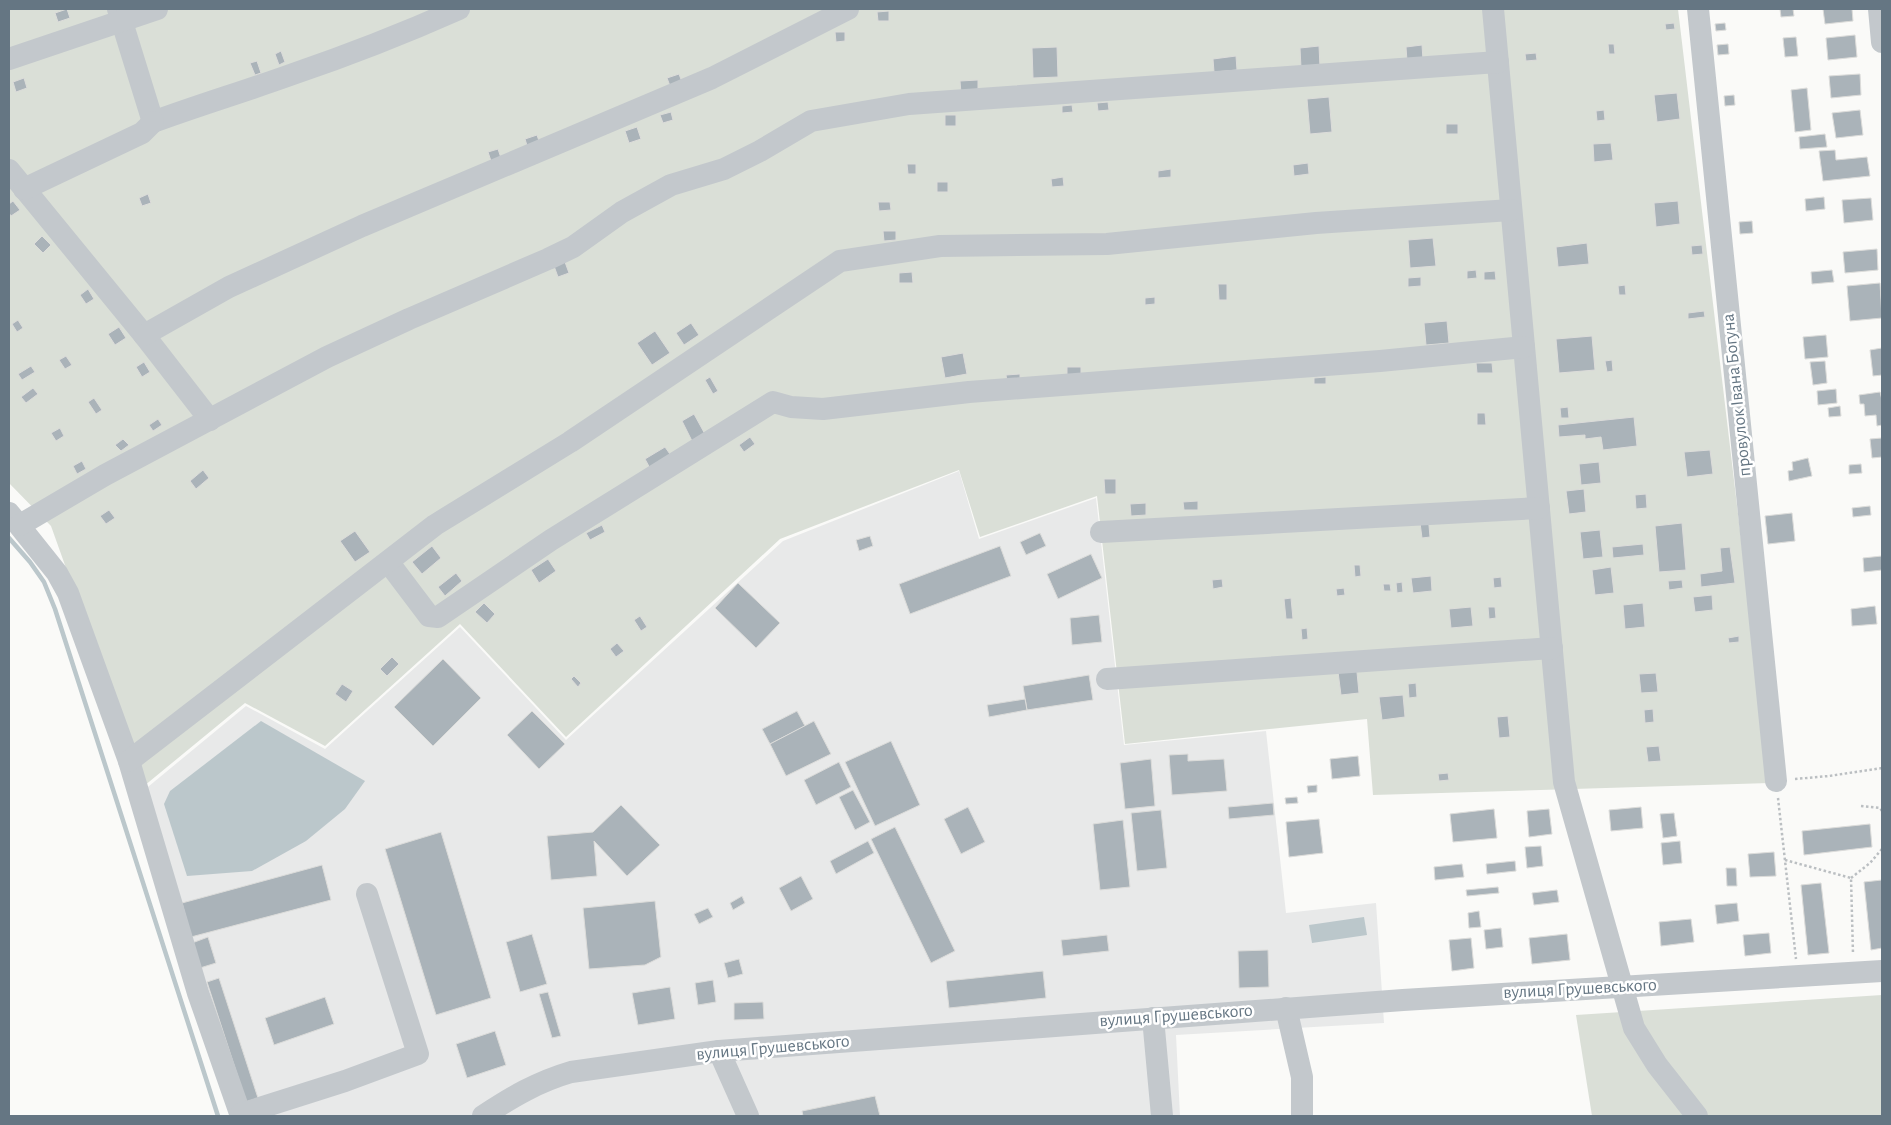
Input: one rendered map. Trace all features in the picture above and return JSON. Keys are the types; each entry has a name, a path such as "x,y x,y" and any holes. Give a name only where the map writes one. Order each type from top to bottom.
{"street":[{"path":"9,59 120,14 158,9"},
{"path":"24,189 142,133 153,122 294,74 422,26 459,9"},
{"path":"144,335 229,287 362,226 712,78 848,9"},
{"path":"1493,9 1564,782 1634,1028 1657,1065 1697,1116"},
{"name":"провулок Івана Богуна","path":"1698,9 1776,781"},
{"path":"1879,9 1882,42"},
{"path":"120,14 153,122"},
{"path":"367,894 418,1054 345,1081 241,1115 198,993 129,761 68,593 58,573 14,519 106,475 327,357 573,247 622,212 672,185 724,168 760,152 811,121 910,104 1498,62"},
{"path":"9,170 144,335 210,420"},
{"path":"129,761 435,525 570,442 840,261 940,246 1107,244 1316,223 1511,210"},
{"path":"392,567 429,616 438,617 551,540 773,402 792,407 823,409 969,392 1380,361 1524,348"},
{"path":"1101,532 1539,508"},
{"path":"1107,679 1552,648"},
{"name":"вулиця Грушевського","path":"483,1116 512,1096 547,1079 571,1072 719,1051 1286,1008 1882,971"},
{"path":"1286,1008 1302,1077 1302,1116"},
{"path":"1153,1018 1162,1116"},
{"path":"719,1051 748,1116"}],"path":[{"path":"1798,977 1776,781 1882,768"},
{"path":"1861,806 1880,808 1882,811"},
{"path":"1851,878 1870,863 1882,850"},
{"path":"1785,860 1851,878"},
{"path":"1851,878 1854,973"}],"shaded area":[{"path":"9,9 1678,9 1770,783 1373,795 1367,719 1125,744 1097,496 980,537 959,470 780,539 566,737 460,624 325,746 245,703 144,786 51,526 9,483"},
{"path":"959,471 979,539 1096,498 1124,745 1266,731 1286,913 1376,903 1384,1023 1176,1035 1180,1116 248,1116 143,791 246,706 325,749 460,627 566,740 783,541"},
{"path":"261,721 365,781 345,809 306,841 252,871 187,876 164,804 170,791"},
{"path":"1364,917 1367,935 1312,943 1309,925"},
{"path":"1882,995 1882,1116 1592,1116 1576,1015"}],"building":[{"path":"67,9 70,18 58,22 55,13"},
{"path":"1780,9 1793,9 1794,16 1781,17"},
{"path":"1823,9 1852,9 1853,21 1825,24"},
{"path":"889,11 889,21 878,21 877,12"},
{"path":"1674,23 1675,29 1666,30 1665,24"},
{"path":"1725,23 1726,30 1716,31 1715,24"},
{"path":"835,32 845,32 845,41 836,42"},
{"path":"1855,35 1857,57 1828,60 1826,38"},
{"path":"1796,37 1798,56 1785,57 1783,38"},
{"path":"1608,44 1614,44 1615,54 1609,54"},
{"path":"1728,44 1729,54 1718,55 1717,45"},
{"path":"1422,45 1423,60 1407,61 1406,47"},
{"path":"1319,46 1320,67 1301,68 1300,48"},
{"path":"1057,47 1058,77 1033,78 1032,48"},
{"path":"281,51 285,62 279,65 275,54"},
{"path":"1536,53 1537,60 1526,61 1525,54"},
{"path":"1236,56 1237,70 1214,72 1213,59"},
{"path":"257,61 261,73 255,75 250,63"},
{"path":"679,74 682,82 670,86 667,78"},
{"path":"1860,74 1861,95 1831,98 1829,76"},
{"path":"24,78 27,88 16,92 13,82"},
{"path":"978,80 978,92 961,93 960,81"},
{"path":"1807,88 1811,130 1795,132 1791,90"},
{"path":"1677,93 1680,119 1657,122 1654,95"},
{"path":"1734,95 1735,105 1725,106 1724,96"},
{"path":"1329,97 1332,132 1310,134 1307,99"},
{"path":"1108,102 1109,110 1098,111 1097,103"},
{"path":"1072,105 1073,112 1062,113 1062,106"},
{"path":"1604,110 1605,120 1597,121 1596,111"},
{"path":"1860,110 1863,135 1836,138 1832,113"},
{"path":"671,112 673,120 663,123 660,115"},
{"path":"945,115 956,115 956,126 945,126"},
{"path":"1446,124 1458,124 1458,134 1446,134"},
{"path":"637,127 641,139 629,143 625,131"},
{"path":"1825,134 1827,147 1800,149 1799,137"},
{"path":"537,135 541,147 529,152 525,139"},
{"path":"1611,143 1613,160 1594,162 1593,144"},
{"path":"498,149 501,158 491,161 488,152"},
{"path":"1835,150 1836,160 1867,157 1870,176 1823,181 1819,151"},
{"path":"1308,163 1309,174 1294,176 1293,165"},
{"path":"907,164 916,164 916,174 908,174"},
{"path":"1171,169 1171,177 1158,178 1158,171"},
{"path":"1063,177 1064,186 1052,187 1051,179"},
{"path":"937,182 948,182 948,192 937,192"},
{"path":"148,194 151,203 142,206 139,198"},
{"path":"1824,197 1825,209 1806,211 1805,199"},
{"path":"1871,198 1873,220 1844,223 1842,200"},
{"path":"13,201 20,210 11,216 9,204"},
{"path":"1678,201 1680,224 1656,227 1654,203"},
{"path":"878,202 890,202 891,210 879,211"},
{"path":"1752,221 1753,233 1740,234 1739,222"},
{"path":"883,231 896,231 896,240 884,241"},
{"path":"42,236 51,245 43,253 34,244"},
{"path":"1433,238 1436,266 1410,268 1408,240"},
{"path":"1587,243 1589,264 1558,267 1556,247"},
{"path":"1702,245 1703,254 1692,255 1691,246"},
{"path":"1877,249 1878,270 1845,273 1843,252"},
{"path":"565,262 569,273 558,277 554,266"},
{"path":"1476,270 1477,278 1467,279 1467,271"},
{"path":"1832,270 1834,282 1812,284 1811,272"},
{"path":"1495,271 1496,280 1484,280 1484,272"},
{"path":"912,272 913,283 899,283 899,273"},
{"path":"1421,277 1421,286 1408,287 1408,278"},
{"path":"1880,283 1882,318 1850,321 1847,286"},
{"path":"1218,284 1227,284 1227,300 1219,300"},
{"path":"1625,285 1626,295 1619,295 1618,286"},
{"path":"88,289 94,299 86,304 80,295"},
{"path":"1155,297 1155,304 1145,305 1145,298"},
{"path":"1704,311 1705,317 1688,319 1688,313"},
{"path":"18,320 23,328 17,332 12,324"},
{"path":"1447,321 1449,343 1426,345 1424,323"},
{"path":"691,323 699,335 684,345 676,333"},
{"path":"119,327 126,338 115,345 108,334"},
{"path":"655,331 670,353 652,365 637,343"},
{"path":"1826,335 1828,357 1805,359 1803,337"},
{"path":"1592,336 1595,370 1559,373 1556,339"},
{"path":"1882,348 1882,375 1873,376 1870,350"},
{"path":"963,353 967,374 945,378 941,357"},
{"path":"66,356 72,365 65,369 59,360"},
{"path":"1612,360 1613,371 1607,372 1605,361"},
{"path":"1825,361 1827,383 1813,385 1810,362"},
{"path":"144,362 150,372 142,377 136,367"},
{"path":"1476,363 1492,363 1493,373 1477,373"},
{"path":"31,366 35,372 22,380 18,374"},
{"path":"1067,367 1081,367 1081,377 1067,377"},
{"path":"1020,374 1020,381 1007,382 1006,375"},
{"path":"710,377 718,391 713,394 705,380"},
{"path":"1326,377 1326,384 1314,384 1314,378"},
{"path":"33,388 38,394 26,403 21,397"},
{"path":"1836,389 1837,403 1818,405 1817,391"},
{"path":"1880,392 1882,400 1882,425 1877,426 1876,415 1865,416 1864,404 1860,404 1859,395"},
{"path":"94,398 102,410 96,414 88,402"},
{"path":"1840,406 1841,416 1829,417 1828,408"},
{"path":"1568,407 1569,418 1561,418 1560,408"},
{"path":"1477,413 1485,413 1486,425 1477,425"},
{"path":"694,414 706,436 693,443 682,421"},
{"path":"1634,417 1637,446 1603,450 1601,437 1585,439 1585,435 1559,437 1558,425"},
{"path":"158,419 162,425 153,431 149,425"},
{"path":"60,428 64,436 56,441 51,433"},
{"path":"750,437 755,444 744,452 739,445"},
{"path":"1882,438 1882,457 1872,458 1870,439"},
{"path":"123,439 129,445 121,451 115,445"},
{"path":"665,447 672,457 651,470 645,459"},
{"path":"1710,450 1713,474 1687,477 1684,452"},
{"path":"1808,458 1812,476 1789,481 1788,471 1793,470 1792,462"},
{"path":"82,461 86,469 77,474 73,466"},
{"path":"1599,462 1601,483 1581,485 1579,464"},
{"path":"1861,464 1862,473 1849,474 1849,465"},
{"path":"203,470 209,478 196,489 190,481"},
{"path":"1104,479 1116,479 1116,494 1105,494"},
{"path":"1584,489 1586,512 1569,514 1566,491"},
{"path":"1646,494 1647,508 1636,509 1635,495"},
{"path":"1198,501 1198,510 1184,510 1183,502"},
{"path":"1146,503 1146,515 1131,516 1130,504"},
{"path":"1870,506 1871,515 1853,517 1852,508"},
{"path":"109,510 115,518 106,524 100,516"},
{"path":"1792,513 1795,541 1768,544 1765,516"},
{"path":"1428,514 1430,537 1422,538 1419,515"},
{"path":"1682,523 1686,570 1659,572 1655,526"},
{"path":"602,525 605,532 590,540 586,533"},
{"path":"1600,530 1603,557 1583,559 1580,532"},
{"path":"355,531 370,552 355,562 340,541"},
{"path":"1040,533 1046,546 1026,555 1020,542"},
{"path":"870,536 873,546 859,551 856,540"},
{"path":"1643,544 1644,555 1613,558 1612,547"},
{"path":"432,546 441,558 422,574 412,562"},
{"path":"1000,546 1011,576 910,614 899,584"},
{"path":"1730,547 1735,583 1701,587 1700,574 1722,571 1720,548"},
{"path":"1091,554 1102,578 1058,599 1047,574"},
{"path":"1882,556 1882,570 1864,572 1863,558"},
{"path":"548,559 556,571 539,583 531,570"},
{"path":"1354,565 1360,565 1361,576 1355,577"},
{"path":"1611,567 1614,593 1595,595 1592,570"},
{"path":"456,573 462,581 445,596 438,587"},
{"path":"1431,576 1432,591 1413,593 1411,578"},
{"path":"1501,577 1502,587 1494,588 1493,578"},
{"path":"1222,579 1223,587 1213,589 1212,580"},
{"path":"1682,580 1683,588 1669,590 1668,581"},
{"path":"1402,582 1403,592 1397,593 1396,583"},
{"path":"738,583 780,623 756,648 715,608"},
{"path":"1383,584 1390,584 1391,591 1384,591"},
{"path":"1344,588 1345,595 1337,596 1336,589"},
{"path":"1712,595 1713,610 1695,612 1693,597"},
{"path":"1291,598 1293,619 1286,619 1284,599"},
{"path":"484,603 495,614 487,623 475,612"},
{"path":"1643,603 1645,627 1625,629 1623,605"},
{"path":"1875,606 1877,624 1852,626 1851,609"},
{"path":"1471,607 1473,626 1451,628 1449,609"},
{"path":"1488,607 1495,607 1496,618 1489,619"},
{"path":"1099,615 1102,642 1072,645 1070,618"},
{"path":"640,616 647,627 641,631 634,620"},
{"path":"1307,628 1308,639 1302,640 1301,629"},
{"path":"1739,636 1739,642 1729,643 1728,638"},
{"path":"617,643 624,651 616,657 610,649"},
{"path":"392,657 399,664 387,676 380,669"},
{"path":"443,659 481,698 433,746 394,707"},
{"path":"1356,662 1359,693 1341,695 1337,664"},
{"path":"1656,673 1658,692 1641,693 1639,674"},
{"path":"1089,675 1093,700 1027,710 1023,686"},
{"path":"574,676 581,683 578,687 571,679"},
{"path":"1416,683 1417,697 1409,698 1408,684"},
{"path":"342,684 353,691 346,702 335,694"},
{"path":"1403,695 1405,717 1382,720 1379,697"},
{"path":"1025,699 1027,710 989,717 987,705"},
{"path":"1653,709 1654,722 1645,723 1644,710"},
{"path":"532,711 565,744 539,769 507,735"},
{"path":"797,711 805,726 770,744 762,729"},
{"path":"1508,716 1510,737 1499,738 1497,717"},
{"path":"814,721 831,754 786,776 770,744"},
{"path":"891,741 920,805 875,826 845,762"},
{"path":"1659,746 1661,761 1648,762 1646,747"},
{"path":"1188,754 1188,761 1224,759 1227,791 1172,795 1169,755"},
{"path":"1358,756 1360,776 1332,779 1330,759"},
{"path":"1151,759 1155,806 1125,809 1120,763"},
{"path":"839,762 851,787 816,805 804,780"},
{"path":"1448,773 1449,780 1439,781 1438,774"},
{"path":"1317,785 1317,792 1308,793 1307,786"},
{"path":"853,790 870,822 855,830 839,797"},
{"path":"1297,797 1298,803 1286,804 1285,798"},
{"path":"1273,803 1274,815 1229,819 1228,807"},
{"path":"621,805 660,845 627,876 594,841 597,876 551,880 547,836 593,832"},
{"path":"968,807 985,842 961,854 944,819"},
{"path":"1641,807 1643,828 1611,831 1609,810"},
{"path":"1494,809 1497,838 1453,842 1450,814"},
{"path":"1549,809 1552,834 1529,837 1527,811"},
{"path":"1161,810 1167,868 1137,871 1131,813"},
{"path":"1674,813 1677,836 1663,838 1660,814"},
{"path":"1319,819 1323,853 1289,857 1286,822"},
{"path":"1123,820 1130,887 1100,890 1093,824"},
{"path":"1870,824 1872,847 1804,855 1802,831"},
{"path":"895,827 955,951 931,963 871,839"},
{"path":"441,832 491,998 436,1015 385,849"},
{"path":"868,841 874,853 836,874 830,861"},
{"path":"1680,841 1682,863 1663,865 1661,843"},
{"path":"1541,846 1543,866 1527,868 1525,847"},
{"path":"1774,852 1776,876 1750,877 1748,854"},
{"path":"1515,861 1516,871 1487,874 1486,864"},
{"path":"1462,864 1464,877 1435,880 1434,867"},
{"path":"322,865 331,900 191,937 182,903"},
{"path":"1726,868 1736,868 1737,886 1727,886"},
{"path":"801,876 813,899 791,911 779,888"},
{"path":"1882,880 1882,948 1871,950 1864,882"},
{"path":"1821,883 1829,953 1808,955 1801,885"},
{"path":"1498,887 1499,893 1467,896 1466,890"},
{"path":"1557,890 1559,902 1534,905 1532,893"},
{"path":"742,896 745,903 733,910 730,903"},
{"path":"655,901 661,957 645,965 589,969 583,908"},
{"path":"1737,903 1739,921 1717,924 1715,905"},
{"path":"708,908 713,917 699,924 694,914"},
{"path":"1479,911 1481,927 1469,928 1468,913"},
{"path":"1691,919 1694,942 1661,946 1659,922"},
{"path":"1501,928 1503,947 1486,949 1484,930"},
{"path":"1769,933 1771,953 1745,956 1743,935"},
{"path":"532,934 547,984 520,992 506,942"},
{"path":"1567,934 1570,960 1532,964 1529,938"},
{"path":"1107,935 1109,951 1063,956 1061,940"},
{"path":"208,937 216,963 200,968 192,943"},
{"path":"1471,938 1474,968 1452,971 1449,940"},
{"path":"1268,950 1269,987 1239,988 1238,951"},
{"path":"739,959 743,974 728,978 724,963"},
{"path":"1043,971 1046,998 949,1008 946,981"},
{"path":"219,978 258,1098 246,1102 207,982"},
{"path":"713,980 716,1002 698,1005 695,983"},
{"path":"670,987 675,1019 638,1025 632,993"},
{"path":"548,992 561,1036 552,1038 539,994"},
{"path":"325,997 334,1024 274,1045 265,1018"},
{"path":"763,1002 764,1019 734,1020 734,1003"},
{"path":"495,1031 506,1065 467,1078 456,1044"},
{"path":"875,1096 880,1116 803,1116 802,1111"}],"waterway":[{"path":"9,538 44,582 55,609 218,1116"}]}
